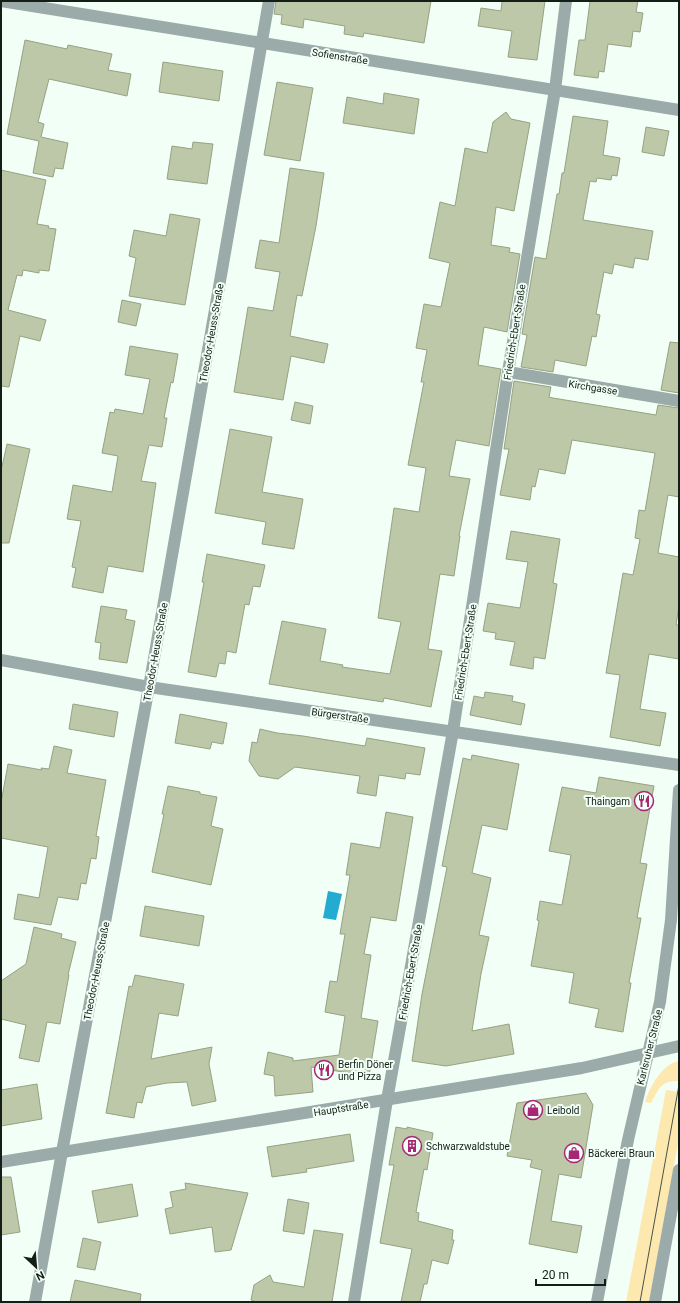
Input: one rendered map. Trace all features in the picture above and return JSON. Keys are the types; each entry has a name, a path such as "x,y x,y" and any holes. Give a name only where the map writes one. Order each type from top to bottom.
{"street":[{"name":"Theodor-Heuss-Straße","path":"35,1302 149,687 269,1"},
{"name":"Friedrich-Ebert-Straße","path":"354,1302 387,1100 453,731 508,372 555,90 566,1"},
{"name":"Sofienstraße","path":"1,2 679,110"},
{"name":"Kirchgasse","path":"508,372 679,401"},
{"name":"Bürgerstraße","path":"1,660 149,687 679,765"},
{"name":"Karlsruher Straße","path":"597,1302 628,1140 660,1002 671,920 679,790"},
{"name":"Hauptstraße","path":"1,1162 582,1068 679,1046"},
{"path":"655,1302 679,1170"}],"shaded area":[{"path":"679,1061 679,1081 664,1084 661,1086 651,1103 645,1102 653,1083 662,1071 673,1063"},
{"path":"666,1090 679,1092 679,1138 649,1302 626,1302"}],"water":[{"path":"328,891 342,894 336,920 323,918"}],"building":[{"path":"276,1 431,1 424,43 364,33 363,37 344,34 345,26 304,19 303,28 281,24 282,15 274,14"},
{"path":"502,1 545,1 537,60 508,57 512,31 478,26 481,8 501,11"},
{"path":"590,1 638,1 636,12 643,13 640,32 633,31 631,47 608,44 604,72 599,71 598,78 574,75 579,40 585,40"},
{"path":"25,40 67,49 68,45 112,54 108,70 131,74 127,96 49,79 38,122 44,124 41,137 68,143 63,169 55,168 53,177 33,173 39,141 7,134"},
{"path":"163,62 223,71 219,101 159,92"},
{"path":"277,82 313,88 300,161 264,155"},
{"path":"384,93 419,99 414,134 343,123 347,97 383,104"},
{"path":"506,112 511,119 530,123 514,211 496,207 491,245 510,248 509,252 520,254 507,332 484,327 478,365 501,369 489,446 456,440 449,476 470,479 459,536 454,576 440,574 428,649 442,651 431,707 384,698 383,702 269,684 282,621 326,629 320,661 343,665 342,667 390,674 401,622 378,618 394,508 419,512 426,468 408,465 424,382 421,382 427,350 416,348 424,304 441,307 450,263 429,258 440,202 455,206 465,148 487,153 493,122"},
{"path":"573,116 608,121 603,155 620,158 617,176 612,175 611,180 597,178 596,182 590,181 583,220 653,231 648,260 635,258 633,268 614,264 612,274 604,272 596,314 600,315 596,337 592,336 586,366 555,360 553,372 521,367 527,335 522,334 535,257 546,259 557,194 559,194 562,173 564,173"},
{"path":"646,127 669,131 664,156 642,152"},
{"path":"193,142 213,144 207,184 167,179 172,146 192,149"},
{"path":"290,168 324,173 316,226 302,296 297,295 290,336 328,344 324,363 291,356 283,400 234,392 248,307 273,311 280,272 255,268 260,240 279,243"},
{"path":"1,170 46,180 37,224 56,229 49,271 39,270 39,273 23,270 22,276 17,275 8,310 46,320 40,341 20,336 9,387 1,386"},
{"path":"170,214 200,219 185,305 129,296 136,258 129,256 134,230 166,236"},
{"path":"122,300 141,304 136,326 118,322"},
{"path":"670,342 679,343 679,393 661,390"},
{"path":"130,346 178,354 173,383 171,382 164,418 167,418 162,447 149,445 141,481 156,483 143,572 108,566 103,593 72,587 76,568 72,567 81,521 67,519 73,485 112,492 118,456 102,453 110,412 114,413 115,409 143,414 150,379 125,375"},
{"path":"514,381 551,387 549,397 553,398 656,415 658,405 679,408 679,497 668,495 658,553 679,557 679,606 676,625 679,625 679,659 649,654 640,709 666,713 660,746 610,737 620,675 606,673 623,573 633,575 640,539 635,538 639,510 645,511 655,453 572,440 565,474 539,469 535,487 532,486 530,500 500,495 509,449 504,449"},
{"path":"295,402 313,406 310,424 291,420"},
{"path":"230,429 272,437 262,492 303,499 294,549 262,544 266,522 215,513"},
{"path":"7,444 30,449 9,543 1,543 1,471"},
{"path":"511,531 560,539 553,583 557,584 545,659 534,657 533,669 510,665 515,642 495,639 496,633 483,631 488,603 520,608 528,562 506,559"},
{"path":"207,554 265,565 260,587 253,586 249,605 245,604 236,653 227,651 225,664 219,663 216,677 188,672 204,582 202,582"},
{"path":"101,606 127,610 125,619 135,621 127,663 99,659 101,643 95,642"},
{"path":"485,692 513,696 512,701 525,704 521,725 470,715 474,696 484,698"},
{"path":"73,704 118,712 114,737 69,729"},
{"path":"180,714 227,723 223,744 212,742 210,749 175,743"},
{"path":"260,729 277,733 365,746 367,738 425,748 420,775 406,773 405,779 379,775 376,796 357,793 360,776 295,767 278,779 259,776 249,761 252,742 257,743"},
{"path":"54,746 72,750 67,773 106,780 96,836 99,837 96,859 91,858 86,884 81,883 78,900 58,897 51,925 14,919 18,894 39,898 48,847 1,838 1,803 8,764 42,770 41,768 49,769"},
{"path":"472,755 519,764 507,830 482,825 472,873 491,878 479,935 489,937 481,974 472,1031 509,1024 514,1054 446,1066 412,1061 422,994 447,867 442,866 463,758 471,760"},
{"path":"599,777 654,786 640,863 647,864 637,918 641,918 629,983 631,983 623,1032 595,1027 599,1009 569,1003 574,973 531,966 539,921 537,920 540,901 562,905 571,855 549,851 562,787 596,793"},
{"path":"168,786 217,797 211,826 223,829 211,885 152,872"},
{"path":"386,812 413,817 396,921 371,917 364,954 371,955 361,1018 378,1021 369,1076 311,1067 313,1092 275,1096 274,1076 264,1074 268,1052 293,1058 293,1061 339,1055 345,1016 325,1012 330,981 337,982 345,934 340,934 350,875 346,875 351,843 380,848"},
{"path":"145,906 204,916 199,946 140,936"},
{"path":"34,927 62,934 61,938 76,942 68,975 60,1024 47,1022 39,1062 19,1058 26,1025 1,1019 1,981 26,964"},
{"path":"135,975 184,984 178,1016 159,1013 151,1059 212,1047 209,1064 216,1101 192,1106 187,1082 167,1083 146,1087 142,1103 137,1102 134,1118 106,1113 129,986 132,987"},
{"path":"37,1084 42,1119 1,1126 1,1090"},
{"path":"586,1093 593,1105 581,1178 559,1174 551,1221 582,1226 577,1253 529,1244 542,1170 530,1167 532,1160 507,1156 517,1103"},
{"path":"396,1127 407,1129 407,1127 433,1133 427,1170 424,1169 416,1212 419,1213 418,1221 453,1230 452,1240 454,1240 448,1264 432,1260 427,1284 424,1284 420,1302 401,1302 412,1249 380,1243 394,1165 389,1165"},
{"path":"350,1134 354,1161 306,1169 307,1172 272,1177 267,1147"},
{"path":"1,1177 11,1177 20,1232 1,1235"},
{"path":"185,1183 248,1193 231,1250 215,1252 212,1227 170,1234 165,1209 173,1207 170,1192 186,1189"},
{"path":"132,1184 138,1216 98,1223 92,1191"},
{"path":"288,1199 309,1203 304,1234 283,1231"},
{"path":"314,1230 343,1234 332,1302 254,1302 251,1300 254,1285 270,1275 273,1282 304,1287"},
{"path":"83,1238 101,1242 95,1270 77,1267"},
{"path":"75,1280 141,1294 140,1302 70,1302"}],"tram line":[{"path":"640,1302 679,1085"}],"place":[{"name":"Thaingam","path":"644,801"},
{"name":"Berfin Döner und Pizza","path":"324,1070"},
{"name":"Leibold","path":"533,1110"},
{"name":"Schwarzwaldstube","path":"412,1146"},
{"name":"Bäckerei Braun","path":"574,1153"}]}
